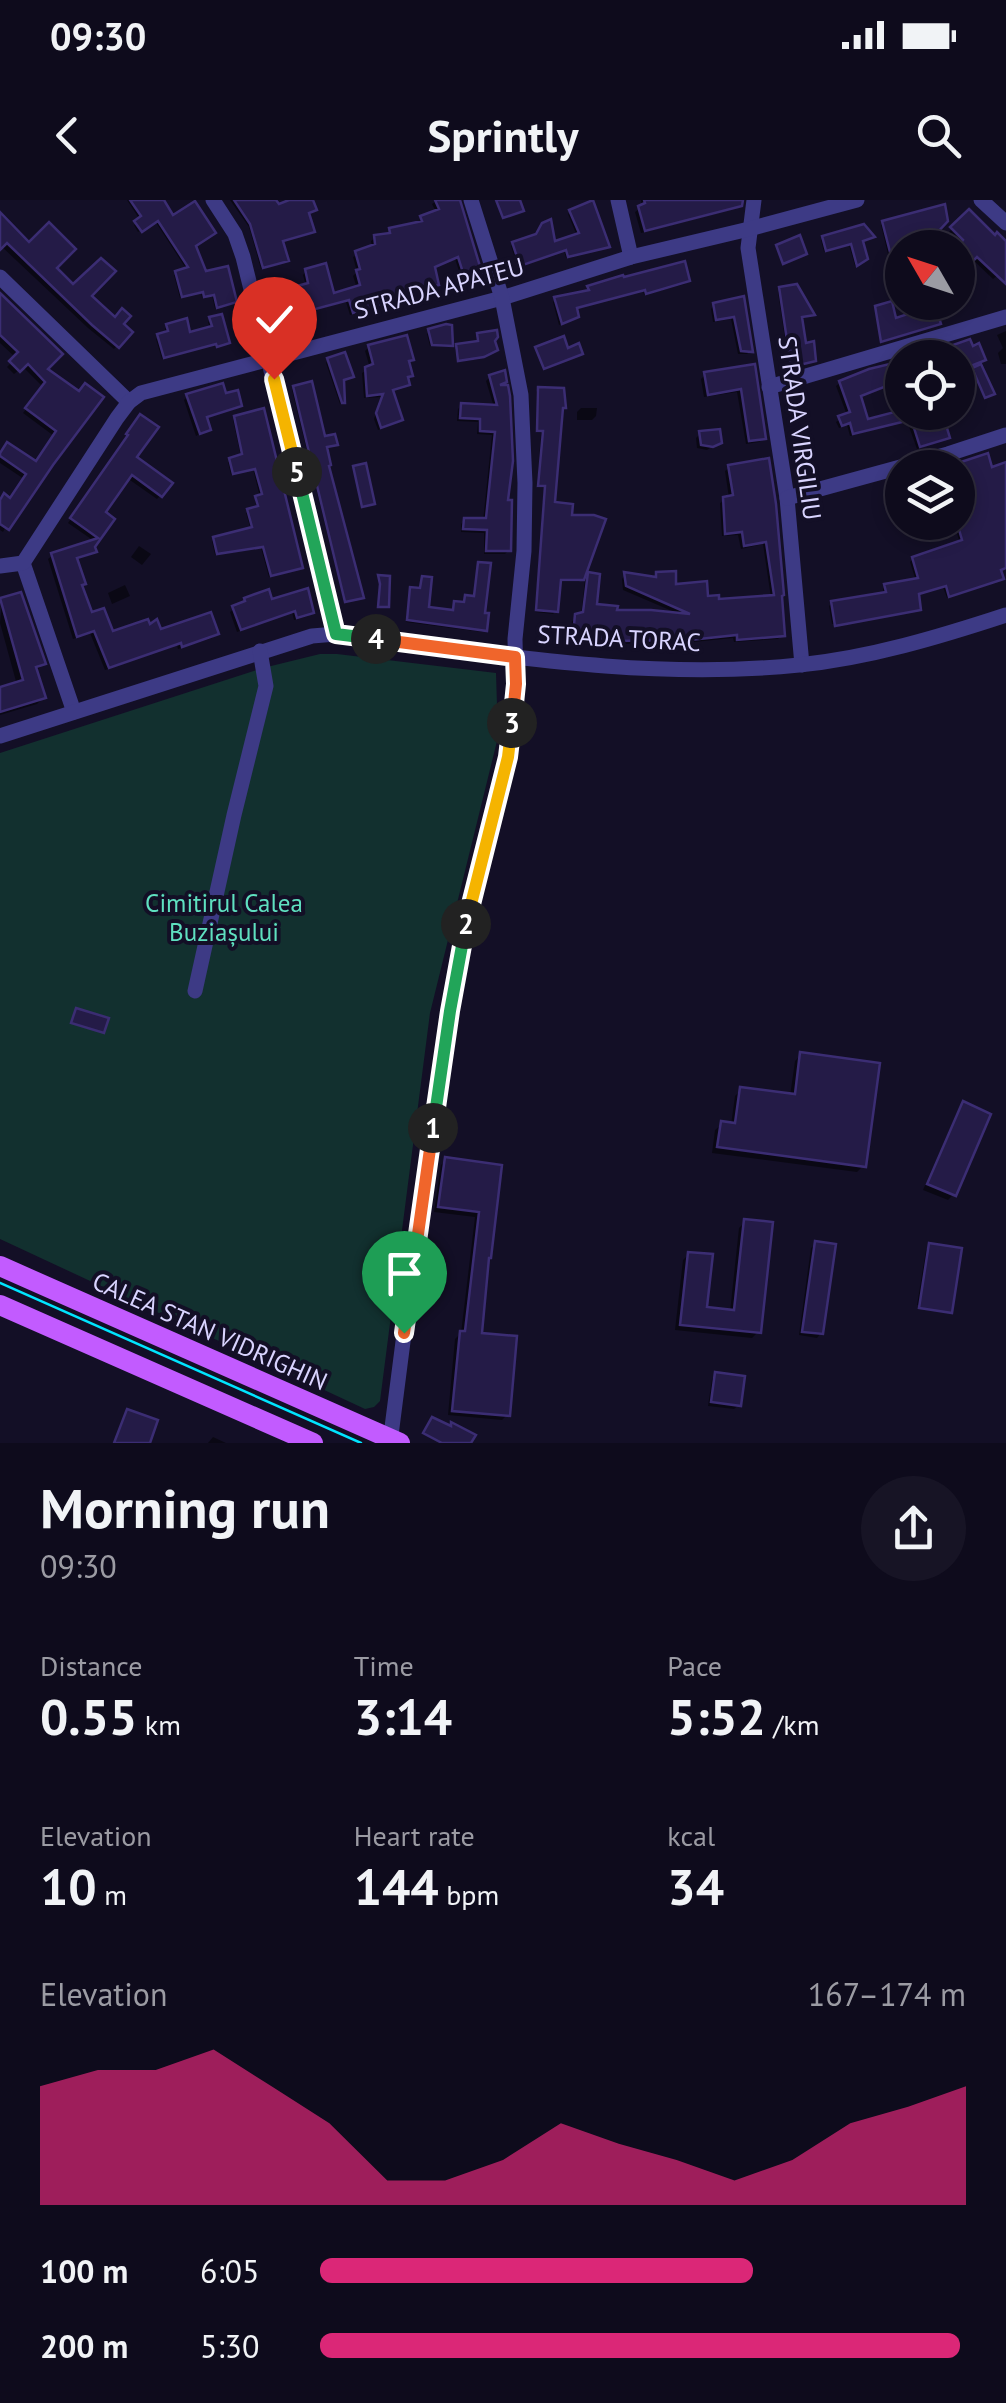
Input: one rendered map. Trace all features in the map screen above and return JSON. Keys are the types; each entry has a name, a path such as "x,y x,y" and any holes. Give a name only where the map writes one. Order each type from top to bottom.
{"main road":[{"name":"CALEA STAN VIDRIGHIN","path":"0,1266 394,1442"},
{"path":"0,1305 313,1443"}],"street":[{"path":"212,200 243,256 336,634"},
{"path":"394,1442 450,1011 470,902 508,757 516,684 514,639 524,552 521,395 502,298 471,200"},
{"path":"618,200 631,257"},
{"name":"STRADA VIRGILIU","path":"754,200 748,248 787,498 802,665"},
{"name":"STRADA APATEU","path":"129,402 141,393 502,298 631,257 857,200"},
{"path":"981,200 1006,224"},
{"path":"0,277 129,402 23,563 0,566"},
{"path":"769,387 1006,317"},
{"path":"787,498 1006,435"},
{"path":"23,563 74,712"},
{"name":"STRADA TORAC","path":"0,736 312,636 336,634 601,667 704,668 802,665 875,652 1006,615"},
{"path":"195,991 266,686 260,652"}],"green space":[{"name":"Cimitirul Calea Buziașului","path":"320,654 496,673 498,737 430,1013 380,1401 365,1409 0,1239 0,753 263,668"}],"building":[{"path":"130,200 164,200 173,215 195,201 216,233 196,246 206,271 228,266 237,302 217,308 214,295 204,297 203,292 182,297 175,271 188,267 158,221 142,232 134,221 141,216"},
{"path":"234,200 276,200 279,204 313,200 317,210 309,213 315,232 283,241 289,261 263,268 250,224"},
{"path":"435,200 460,200 482,273 465,279 458,257 435,267 439,285 389,296 391,301 353,313 349,300 308,311 307,304 295,308 300,330 279,336 268,294 308,283 305,269 326,263 334,293 360,285 355,251 375,244 374,235 390,233 389,228 422,221 420,216 439,209"},
{"path":"496,200 520,200 524,211 503,218"},
{"path":"593,200 610,247 568,257 566,250 520,266 512,242 536,234 542,223 551,219 555,241 579,233 569,210"},
{"path":"644,200 743,200 742,206 645,231 638,206"},
{"path":"945,204 948,221 940,230 885,233 882,221"},
{"path":"969,209 1006,241 1006,284 975,259 975,230 950,227"},
{"path":"0,212 29,242 49,222 76,249 57,268 73,284 101,258 116,271 92,296 115,317 122,308 131,316 124,324 133,332 119,348 7,243 0,250"},
{"path":"864,224 875,237 863,241 868,259 857,266 851,244 826,251 822,236"},
{"path":"800,235 807,254 783,264 776,245"},
{"path":"685,261 690,281 577,308 579,317 562,324 554,297"},
{"path":"797,284 815,315 802,317 806,343 814,341 816,361 791,367 779,287"},
{"path":"0,293 63,354 48,369 79,391 85,383 104,397 9,530 0,524 0,500 4,493 10,498 26,474 0,453 7,442 36,461 56,431 25,408 45,382 28,364 20,372 9,361 18,352 0,335"},
{"path":"744,296 753,352 741,351 734,317 716,320 713,303"},
{"path":"885,303 885,320 940,320 941,324 881,342 875,306"},
{"path":"222,314 230,343 164,358 157,334 168,331 166,324 187,318 190,332 212,326 209,317"},
{"path":"452,325 453,346 432,345 428,329"},
{"path":"497,330 498,350 484,357 458,361 456,344 478,341 477,333"},
{"path":"407,335 414,360 409,361 413,376 408,377 410,385 393,390 403,420 381,428 376,413 383,394 367,396 365,367 373,364 368,345"},
{"path":"564,336 568,348 579,343 583,354 544,369 535,347"},
{"path":"979,343 986,360 975,364 975,345"},
{"path":"345,352 354,377 344,380 342,403 327,358"},
{"path":"755,364 766,439 749,441 741,389 708,395 704,372"},
{"path":"981,364 995,394 985,398 975,367"},
{"path":"885,365 885,387 861,396 868,419 885,414 885,426 853,434 850,423 842,426 838,416 850,412 839,381"},
{"path":"505,370 507,382 500,385 508,385 510,396 511,551 486,551 487,530 463,529 464,518 486,518 495,432 480,431 480,419 460,418 461,403 497,405 489,375"},
{"path":"312,381 325,436 335,434 338,445 327,447 329,466 364,598 345,602 293,386"},
{"path":"223,383 226,393 238,390 242,406 207,417 211,430 200,434 186,394"},
{"path":"538,387 564,388 566,408 555,502 573,504 572,515 606,519 584,580 561,580 558,612 536,610 545,486 538,486 543,431 537,431"},
{"path":"264,408 303,568 271,576 263,547 217,554 213,537 252,527 247,509 258,506 255,496 262,494 255,469 233,474 229,458 242,454 234,416"},
{"path":"140,414 159,427 137,457 173,483 162,497 132,475 106,512 115,519 95,547 97,552 77,558 86,584 82,585 92,612 104,608 113,631 148,619 150,624 157,619 161,629 211,612 219,634 109,668 94,631 77,637 51,553 98,538 70,518"},
{"path":"720,429 722,443 713,447 701,445 699,431"},
{"path":"915,430 948,430 950,438 920,447"},
{"path":"988,453 992,467 1006,462 1006,568 1001,570 1004,579 949,597 946,586 919,594 921,610 835,626 831,601 886,592 884,584 918,578 912,557 962,540 975,540 975,457"},
{"path":"769,458 785,636 614,641 573,636 575,614 583,612 588,572 600,574 597,604 618,606 617,610 690,614 626,586 624,572 656,577 656,572 676,571 676,584 707,581 708,596 719,595 719,599 774,595 766,542 744,546 742,532 725,534 723,497 733,495 728,465"},
{"path":"366,463 375,504 362,507 353,466"},
{"path":"478,562 491,563 485,613 489,613 487,631 407,620 410,587 420,588 422,576 432,577 429,607 453,610 454,601 464,602 465,595 474,596"},
{"path":"378,575 390,576 389,607 378,607"},
{"path":"308,588 314,613 297,618 295,611 241,630 232,606 245,601 244,598 269,589 272,599"},
{"path":"21,592 46,664 36,667 46,698 0,712 0,687 23,680 0,598"},
{"path":"76,1008 109,1018 104,1033 71,1023"},
{"path":"800,1052 880,1063 866,1167 717,1147 721,1121 735,1123 740,1087 795,1094"},
{"path":"963,1101 991,1114 956,1196 927,1184"},
{"path":"445,1157 502,1165 482,1333 517,1336 510,1416 452,1411 479,1212 438,1207"},
{"path":"744,1219 773,1222 761,1333 680,1325 688,1252 713,1254 707,1307 734,1310"},
{"path":"815,1241 836,1244 823,1334 802,1332"},
{"path":"929,1243 962,1248 952,1313 919,1308"},
{"path":"715,1372 745,1376 741,1406 711,1402"},
{"path":"127,1409 158,1420 150,1443 114,1443"},
{"path":"432,1417 476,1435 471,1443 442,1443 423,1433"}],"tram line":[{"path":"0,1283 361,1443"}],"route":[{"path":"274,379 336,634 515,657 508,757 470,902 450,1011 404,1333"}]}
